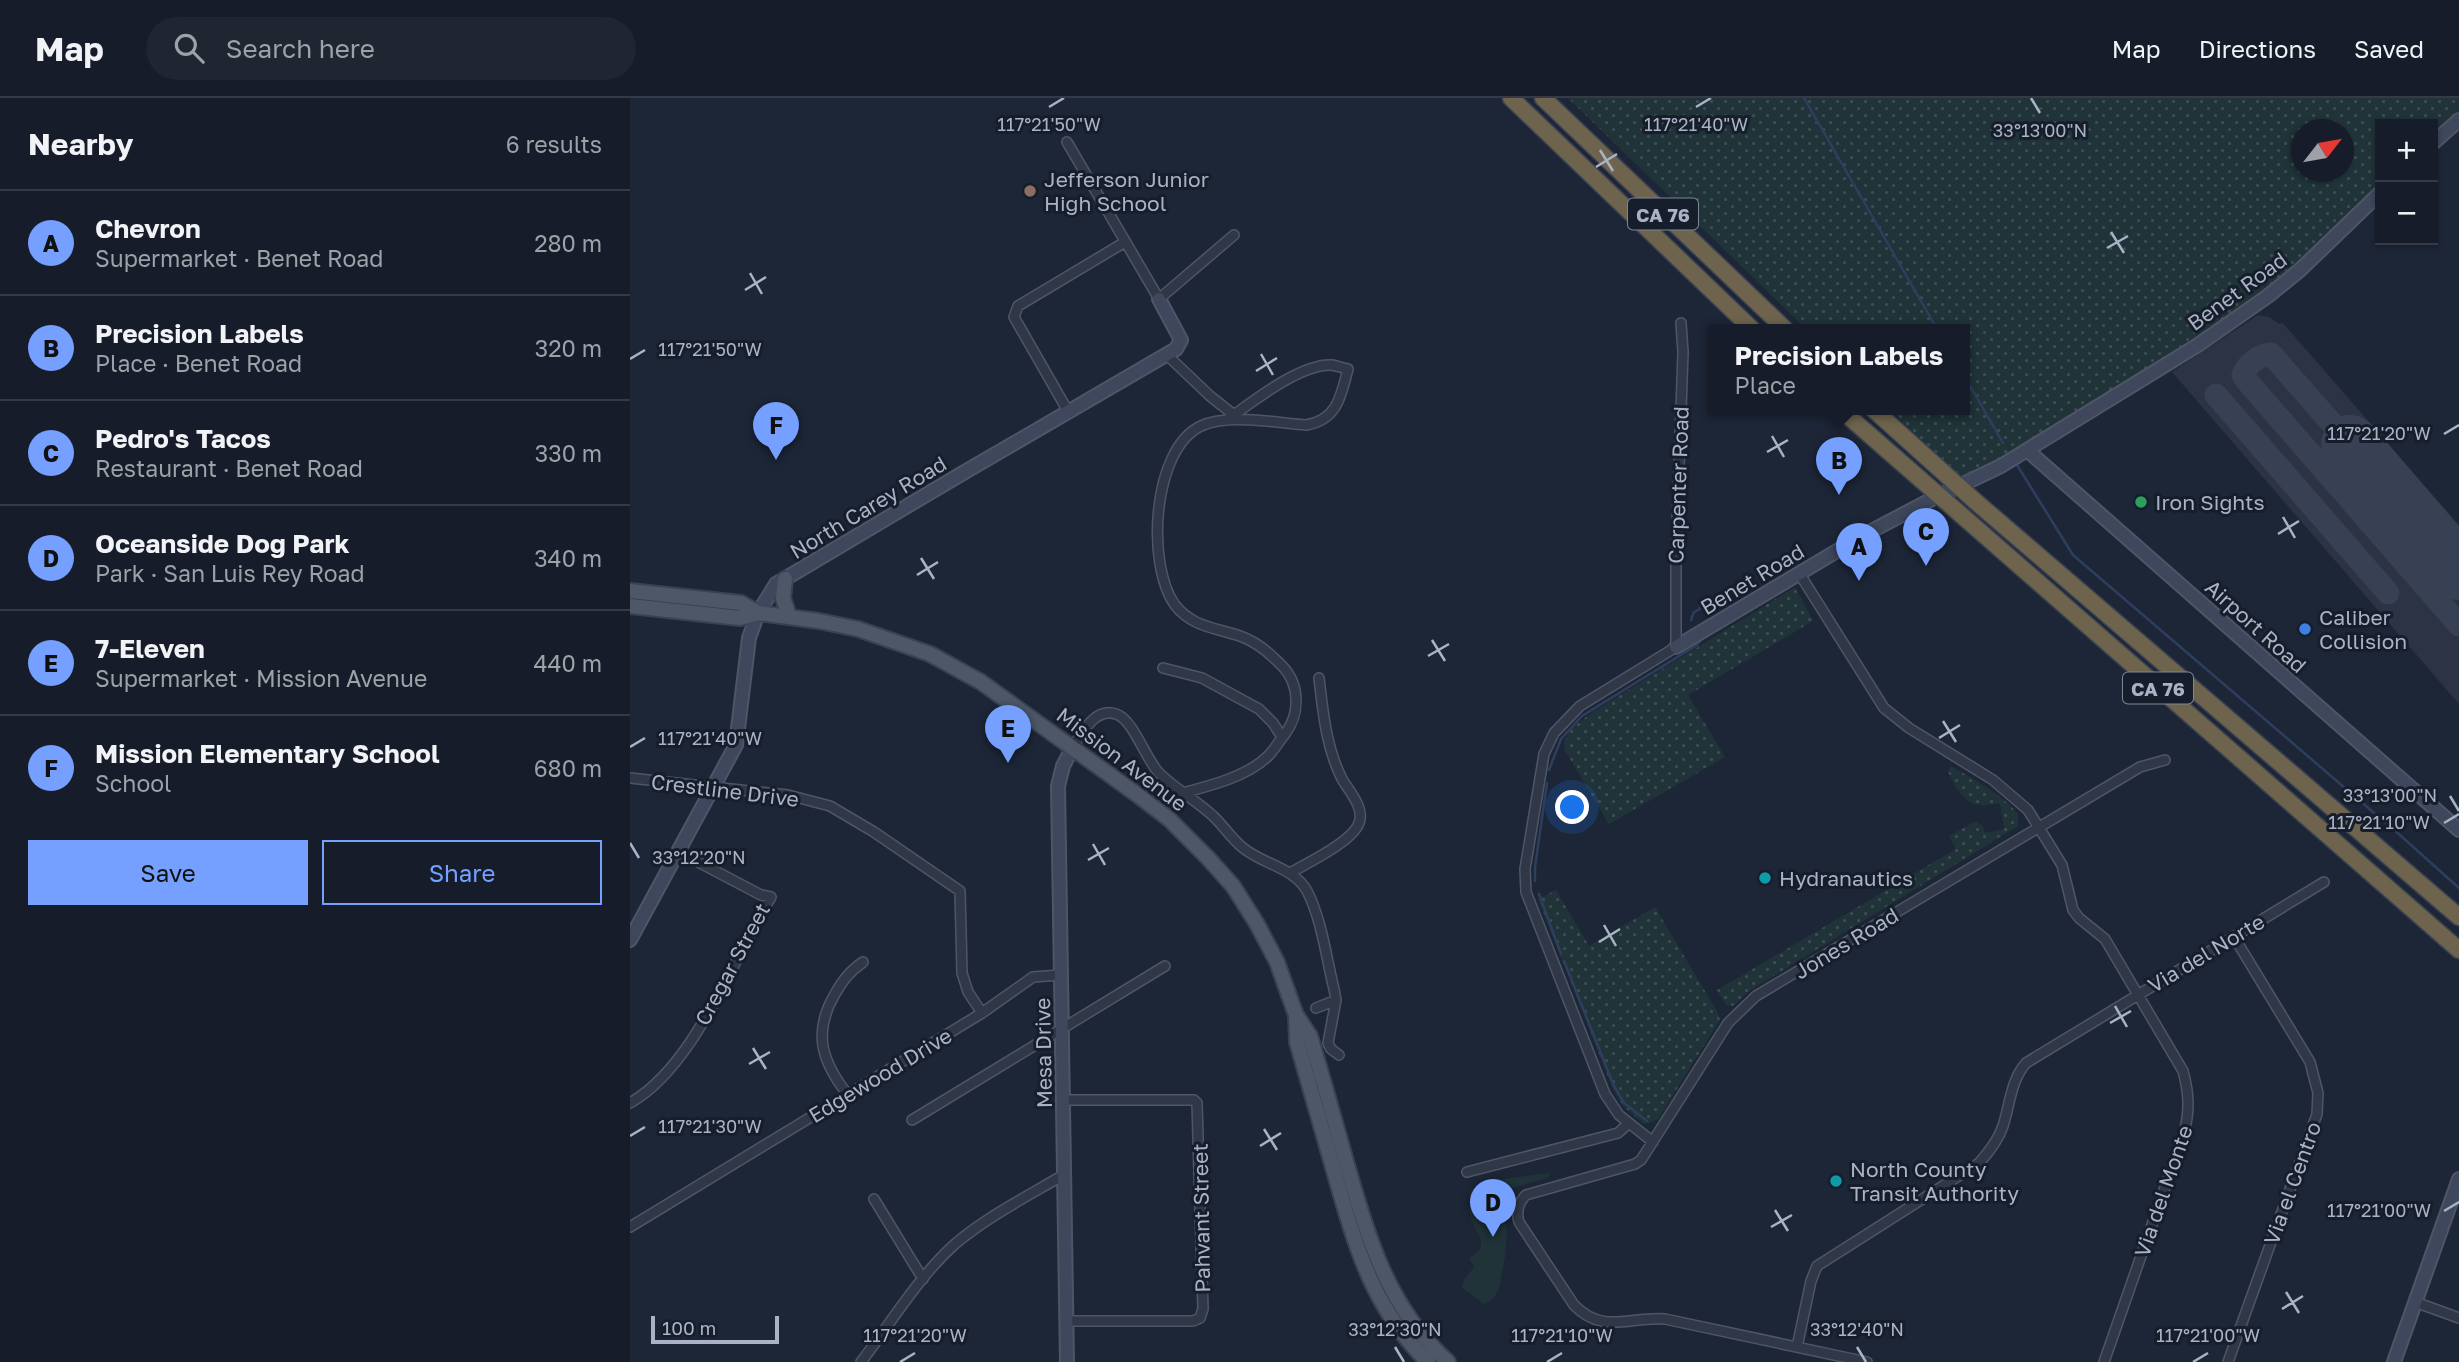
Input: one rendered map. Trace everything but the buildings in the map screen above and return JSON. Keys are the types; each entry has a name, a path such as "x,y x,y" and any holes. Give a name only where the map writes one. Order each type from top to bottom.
{"highway":[{"name":"CA 76","path":"1511,98 1747,324"},
{"name":"CA 76","path":"1543,98 1780,324"},
{"name":"CA 76","path":"1847,415 2459,950"},
{"name":"CA 76","path":"1880,415 1958,486 2459,917"}],"main road":[{"path":"785,579 783,598 789,616"},
{"name":"Mission Avenue","path":"630,591 741,603 758,612 858,629 930,654 981,682 1169,819 1220,871 1245,905 1268,945 1296,1015 1310,1037 1368,1237 1383,1274 1401,1308 1448,1362"},
{"name":"Mission Avenue","path":"630,606 740,618 758,612"},
{"name":"Mission Avenue","path":"1296,1015 1297,1042 1360,1258 1376,1294 1396,1327 1428,1362"}],"street":[{"path":"2438,139 2459,120"},
{"path":"1067,142 1181,340 1176,349 1167,355 1231,417 1306,425 1318,423 1332,413 1339,401 1348,369 1330,365 1282,382 1231,417 1202,426 1185,438 1167,467 1160,494 1158,538 1170,595 1187,617 1221,632 1240,636 1264,648 1286,669 1294,683 1297,703 1292,723 1268,756 1217,785 1182,793"},
{"name":"Benet Road","path":"1653,1142 1619,1115 1605,1094 1526,892 1525,869 1544,754 1554,733 1580,706 1800,572 1862,536 2001,466 2243,314 2300,270 2375,198"},
{"path":"1159,299 1234,234"},
{"path":"1069,413 1014,317 1015,311 1018,306 1125,242"},
{"name":"Carpenter Road","path":"1676,648 1681,323"},
{"name":"North Carey Road","path":"630,940 736,746 749,638 758,612 771,590 962,472 1167,355"},
{"name":"Airport Road","path":"2027,450 2459,830"},
{"name":"Via del Monte","path":"1800,572 1884,708 1909,728 1993,780 2028,810 2062,865 2073,910 2105,939 2183,1071 2189,1114 2184,1133 2104,1362"},
{"path":"1163,668 1202,678 1259,709 1282,737"},
{"path":"1290,873 1348,838 1359,824 1361,811 1341,777 1328,740 1319,678"},
{"path":"1073,747 1093,719 1102,714 1117,714 1127,721 1145,755 1159,773 1212,815 1243,849 1290,873 1306,889 1316,916 1336,1000 1328,1043 1339,1055"},
{"name":"Mesa Drive","path":"1068,1362 1058,786 1063,766 1073,747"},
{"name":"Jones Road","path":"1797,1347 1665,1319 1645,1317 1621,1323 1600,1322 1584,1315 1519,1222 1517,1216 1521,1201 1526,1195 1635,1164 1653,1142 1728,1023 1756,996 2140,766 2165,760"},
{"name":"Crestline Drive","path":"630,778 788,795 830,806 874,832 960,891 962,974 968,992 982,1013"},
{"name":"Cregar Street","path":"630,1103 653,1086 689,1045 771,897 761,895 679,852"},
{"name":"Via del Norte","path":"1797,1347 1811,1281 1817,1266 1979,1163 1996,1144 2003,1128 2017,1073 2026,1063 2324,883"},
{"name":"Via el Centro","path":"2228,1362 2316,1114 2318,1093 2310,1062 2234,937"},
{"path":"848,1095 825,1059 822,1038 824,1012 846,974 863,962"},
{"path":"912,1121 1165,966"},
{"name":"Edgewood Drive","path":"630,1227 982,1013 1033,977 1060,975"},
{"path":"1316,1007 1336,1000"},
{"name":"Pahvant Street","path":"1063,1100 1194,1100 1199,1109 1203,1309 1200,1318 1193,1321 1067,1321"},
{"path":"1467,1172 1618,1133 1629,1123"},
{"path":"860,1362 923,1279 955,1244 980,1225 1065,1174"},
{"path":"2394,1362 2459,1179"},
{"path":"874,1199 923,1279"},
{"path":"2415,1303 2459,1318"},
{"path":"1797,1347 1867,1362"}],"shaded area":[{"path":"2258,315 2269,317 2280,324 2282,322 2459,525 2459,704 2172,372"}],"green space":[{"path":"1568,98 2459,98 2459,120 2438,139 2438,119 2375,119 2375,198 2268,296 1965,483 1895,415 1970,415 1970,324 1801,324"},
{"path":"1795,587 1813,621 1688,695 1725,757 1609,824 1564,749 1570,731 1596,710"},
{"path":"1951,766 1987,787 2003,800 2018,814 2018,826 1749,991 1733,1006 1726,1005 1717,990 1956,849 1949,836 1976,821 1983,826 1985,833 2004,829 2000,804 1970,802 1950,777 1948,771"},
{"path":"1556,890 1589,946 1655,907 1718,1013 1720,1020 1658,1119 1650,1123 1644,1124 1623,1106 1612,1087 1538,899"},
{"path":"1550,1173 1548,1178 1509,1189 1501,1203 1507,1227 1505,1257 1499,1289 1493,1299 1484,1304 1462,1288 1464,1280 1474,1267 1469,1258 1476,1253 1481,1243 1470,1215 1470,1192 1478,1184 1487,1181"}],"waterway":[{"path":"1804,98 1934,324"},
{"path":"1970,386 2003,443"},
{"path":"2017,465 2073,555 2459,888"},
{"path":"1691,620 1694,612 1700,609 1700,604"},
{"path":"1549,770 1561,739 1582,716 1701,640"},
{"path":"1535,881 1547,783"},
{"path":"1539,894 1561,954"},
{"path":"1564,961 1614,1086 1624,1103 1647,1121"}],"taxiway":[{"path":"2350,444 2271,354 2258,358 2247,367 2243,375 2247,381 2459,625"},
{"path":"2216,395 2388,593"},
{"path":"2336,483 2345,486 2363,477 2381,481"},
{"path":"2425,586 2436,589 2449,581 2454,569 2450,560"}],"runway":[{"path":"2350,444 2459,571"}],"place":[{"name":"Jefferson Junior High School","path":"1030,191"},
{"name":"Mission Elementary School","path":"776,460"},
{"name":"Precision Labels","path":"1839,495"},
{"name":"Iron Sights","path":"2141,502"},
{"name":"Pedro's Tacos","path":"1926,566"},
{"name":"Chevron","path":"1859,581"},
{"name":"Caliber Collision","path":"2305,629"},
{"name":"7-Eleven","path":"1008,763"},
{"name":"Hydranautics","path":"1765,878"},
{"name":"North County Transit Authority","path":"1836,1181"},
{"name":"Oceanside Dog Park","path":"1493,1237"}]}
